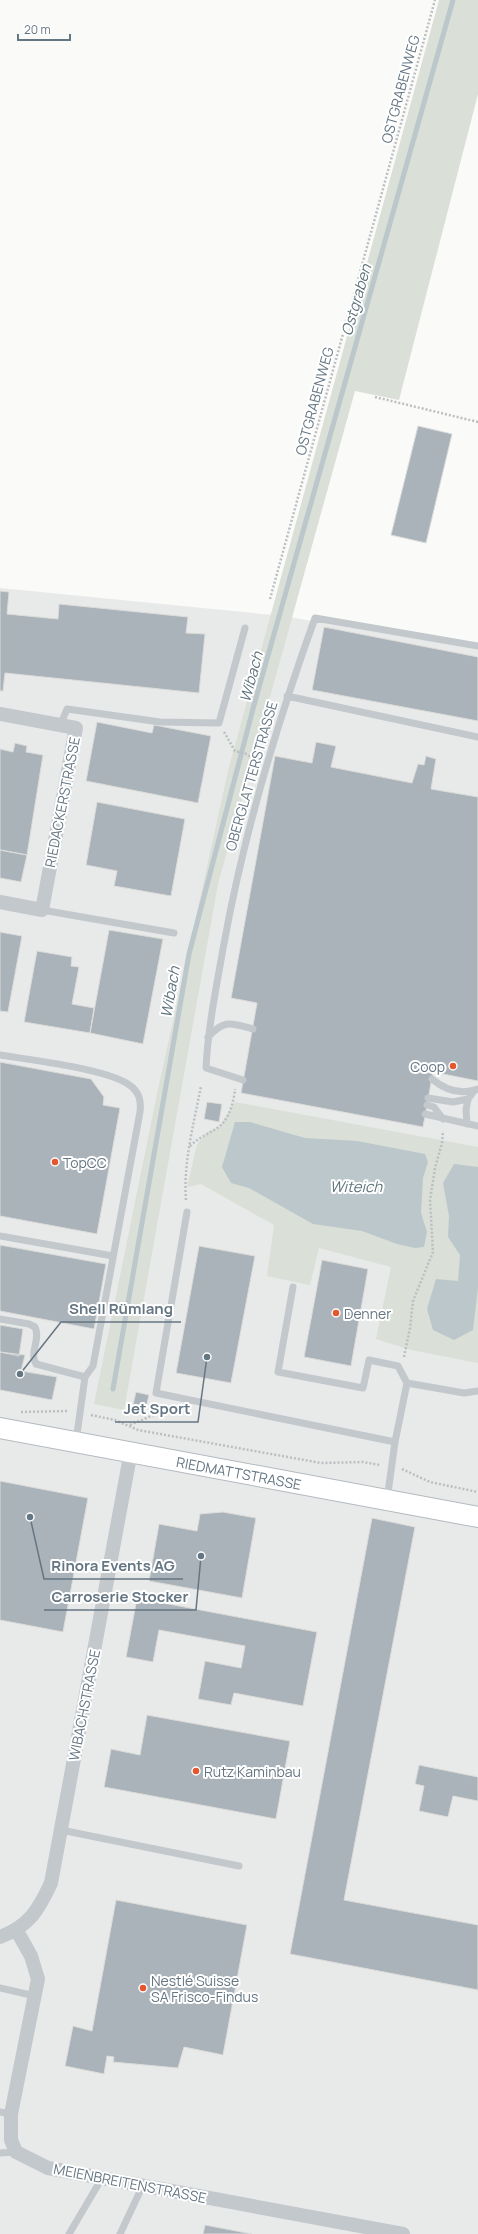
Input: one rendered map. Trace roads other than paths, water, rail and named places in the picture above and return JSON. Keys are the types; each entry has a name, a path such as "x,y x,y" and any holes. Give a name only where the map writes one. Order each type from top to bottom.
{"main road":[{"name":"RIEDMATTSTRASSE","path":"0,1428 131,1451 478,1517"}],"street":[{"name":"RIEDACKERSTRASSE","path":"0,714 76,728 42,910"},
{"path":"0,902 42,910"},
{"name":"WIBACHSTRASSE","path":"0,1937 17,1930 39,1908 51,1883 131,1451"},
{"path":"16,2152 11,2140 6,2113 38,1979 31,1956 17,1930"},
{"name":"MEIENBREITENSTRASSE","path":"16,2152 48,2168 403,2234"}],"lane":[{"name":"OBERGLATTERSTRASSE","path":"243,1080 206,1068 208,1037 234,891 287,696 315,618 478,646"},
{"path":"60,726 67,709 160,722 219,723 245,628"},
{"path":"287,696 478,737"},
{"path":"42,910 174,933"},
{"path":"208,1037 218,1026 227,1022 253,1029"},
{"path":"0,1055 109,1075 125,1082 138,1095 140,1112 93,1366 85,1378 76,1441"},
{"path":"432,1079 448,1090 461,1092 476,1090"},
{"path":"467,1124 466,1110 468,1099 476,1090"},
{"path":"443,1119 434,1107 427,1102 454,1102 468,1099"},
{"path":"425,1114 478,1126"},
{"path":"187,1212 156,1393 395,1442"},
{"path":"0,1236 113,1256"},
{"path":"293,1287 278,1372 363,1388 369,1360 398,1366 407,1383 395,1442 386,1500"},
{"path":"0,1319 35,1327 37,1333 34,1359 36,1364 85,1378"},
{"path":"407,1383 464,1393 478,1391"},
{"path":"61,1830 239,1866"},
{"path":"0,1988 35,1996"},
{"path":"0,2153 16,2152"},
{"path":"70,2234 102,2178"},
{"path":"120,2234 143,2185"}],"water":[{"name":"Witeich","path":"235,1122 250,1122 305,1138 357,1141 425,1154 428,1162 423,1178 421,1213 427,1232 424,1247 415,1248 397,1244 362,1231 313,1224 249,1188 231,1183 222,1167"},
{"path":"454,1164 478,1167 478,1288 473,1330 454,1340 433,1330 427,1309 436,1279 458,1281 460,1255 448,1237 449,1216 443,1183"}],"waterway":[{"name":"Wibach","path":"113,1389 189,954 254,705 453,0"}],"place":[{"name":"Coop","path":"453,1066"},
{"name":"TopCC","path":"55,1162"},
{"name":"Denner","path":"336,1313"},
{"name":"Jet Sport","path":"207,1357"},
{"name":"Shell Rümlang","path":"20,1374"},
{"name":"Rinora Events AG","path":"30,1517"},
{"name":"Carroserie Stocker","path":"201,1556"},
{"name":"Rutz Kaminbau","path":"196,1771"},
{"name":"Nestlé Suisse SA Frisco-Findus","path":"143,1988"}],"water label":[{"name":"Ostgraben","path":"356,300"}]}
